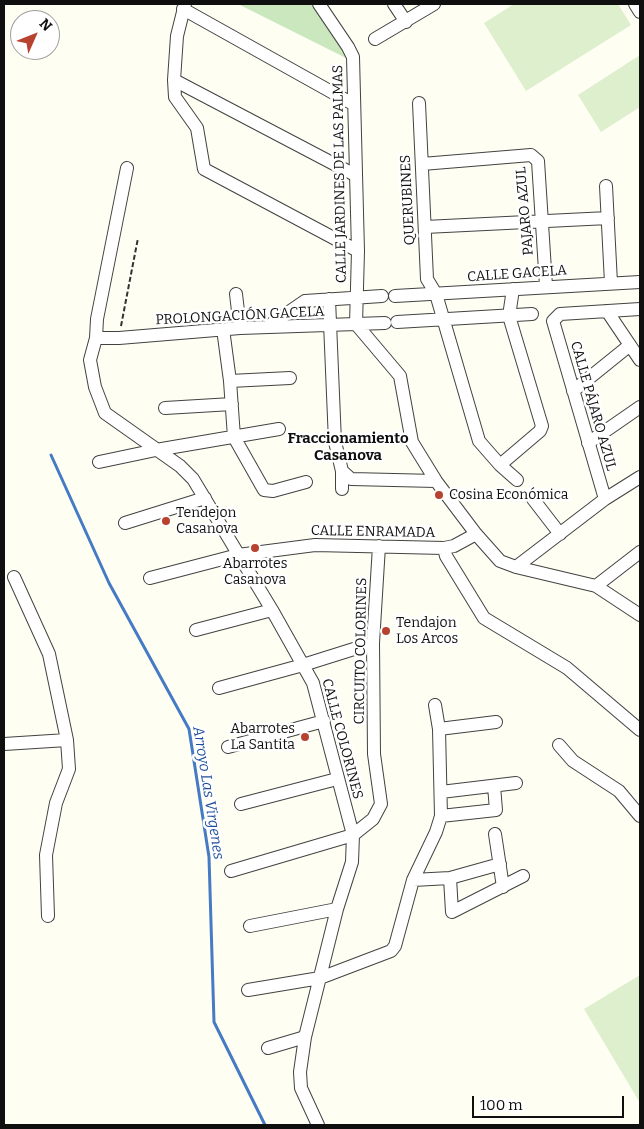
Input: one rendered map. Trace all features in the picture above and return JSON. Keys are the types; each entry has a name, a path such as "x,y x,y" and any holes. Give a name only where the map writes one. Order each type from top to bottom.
{"street":[{"name":"CALLE JARDINES DE LAS PALMAS","path":"319,4 348,46 352,57 358,251 356,324"},
{"path":"394,4 406,22"},
{"path":"375,39 434,4"},
{"path":"635,4 640,12"},
{"path":"353,104 184,6 177,36 174,80 175,97 197,128 204,170 358,251"},
{"path":"174,80 355,174"},
{"name":"QUERUBINES","path":"419,103 427,279 436,294 479,441 500,465 517,480"},
{"name":"PAJARO AZUL","path":"422,164 531,155 538,160 546,286"},
{"name":"CALLE COLORINES","path":"127,168 96,319 96,338 90,360 95,387 105,413 180,466 193,479 272,610 313,683 353,835 352,862 337,909 305,1037 300,1072 301,1088 318,1125"},
{"path":"606,186 611,284"},
{"path":"425,227 608,218"},
{"name":"CALLE GACELA","path":"267,327 304,301 357,296 436,294 546,286 640,282"},
{"path":"500,465 540,431 542,426 509,316 513,289"},
{"path":"236,294 240,328"},
{"path":"329,299 335,442 342,471 342,489"},
{"path":"607,311 640,309"},
{"path":"607,311 640,360"},
{"name":"CALLE PÁJARO AZUL","path":"605,499 553,321 560,314 607,311"},
{"name":"PROLONGACIÓN GACELA","path":"96,338 119,338 240,328 330,326 532,314"},
{"path":"356,324 400,376 412,442 436,481 500,562 596,586 640,615"},
{"path":"222,329 230,381 234,437 264,490 273,492 306,482"},
{"path":"573,391 630,345"},
{"path":"230,381 290,378"},
{"path":"165,408 232,404"},
{"path":"588,443 640,407"},
{"path":"99,462 156,450 279,429"},
{"path":"342,471 351,478 436,481"},
{"path":"516,567 605,499 640,477"},
{"path":"126,523 205,498"},
{"path":"533,499 560,534"},
{"name":"CALLE ENRAMADA","path":"150,578 238,555 315,545 444,548 454,546 476,534"},
{"name":"CIRCUITO COLORINES","path":"353,835 373,819 381,804 374,754 373,643 379,546"},
{"path":"444,548 446,556 484,618 567,668 640,730"},
{"path":"596,586 640,552"},
{"path":"14,577 49,654 67,740 69,769 56,803 46,855 48,916"},
{"path":"196,630 272,610"},
{"path":"219,688 373,643"},
{"path":"248,990 320,978 391,951 395,946 413,880 436,832 441,816 439,729 435,705"},
{"path":"228,747 324,721"},
{"path":"439,729 496,722"},
{"path":"4,744 67,740"},
{"path":"559,745 574,761 619,791 640,816"},
{"path":"241,804 337,778"},
{"path":"441,792 516,783"},
{"path":"441,816 496,810 494,786"},
{"path":"495,834 503,887"},
{"path":"231,871 353,835"},
{"path":"413,880 450,878 500,864"},
{"path":"450,878 452,912 523,876"},
{"path":"250,926 337,909"},
{"path":"268,1048 305,1037"}],"path":[{"path":"119,338 138,238"}],"green space":[{"path":"238,4 311,4 348,59"},
{"path":"514,4 618,4 631,25 526,91 484,23"},
{"path":"640,55 640,107 601,132 578,95"},
{"path":"640,975 640,1103 584,1009"}],"waterway":[{"name":"Arroyo Las Virgenes","path":"51,455 109,583 189,729 209,857 214,1022 265,1125"}],"place":[{"name":"Cosina Económica","path":"439,495"},
{"name":"Tendejon Casanova","path":"166,521"},
{"name":"Abarrotes Casanova","path":"255,548"},
{"name":"Tendajon Los Arcos","path":"386,631"},
{"name":"Abarrotes La Santita","path":"305,737"}],"district":[{"name":"Fraccionamiento Casanova","path":"348,448"}]}
